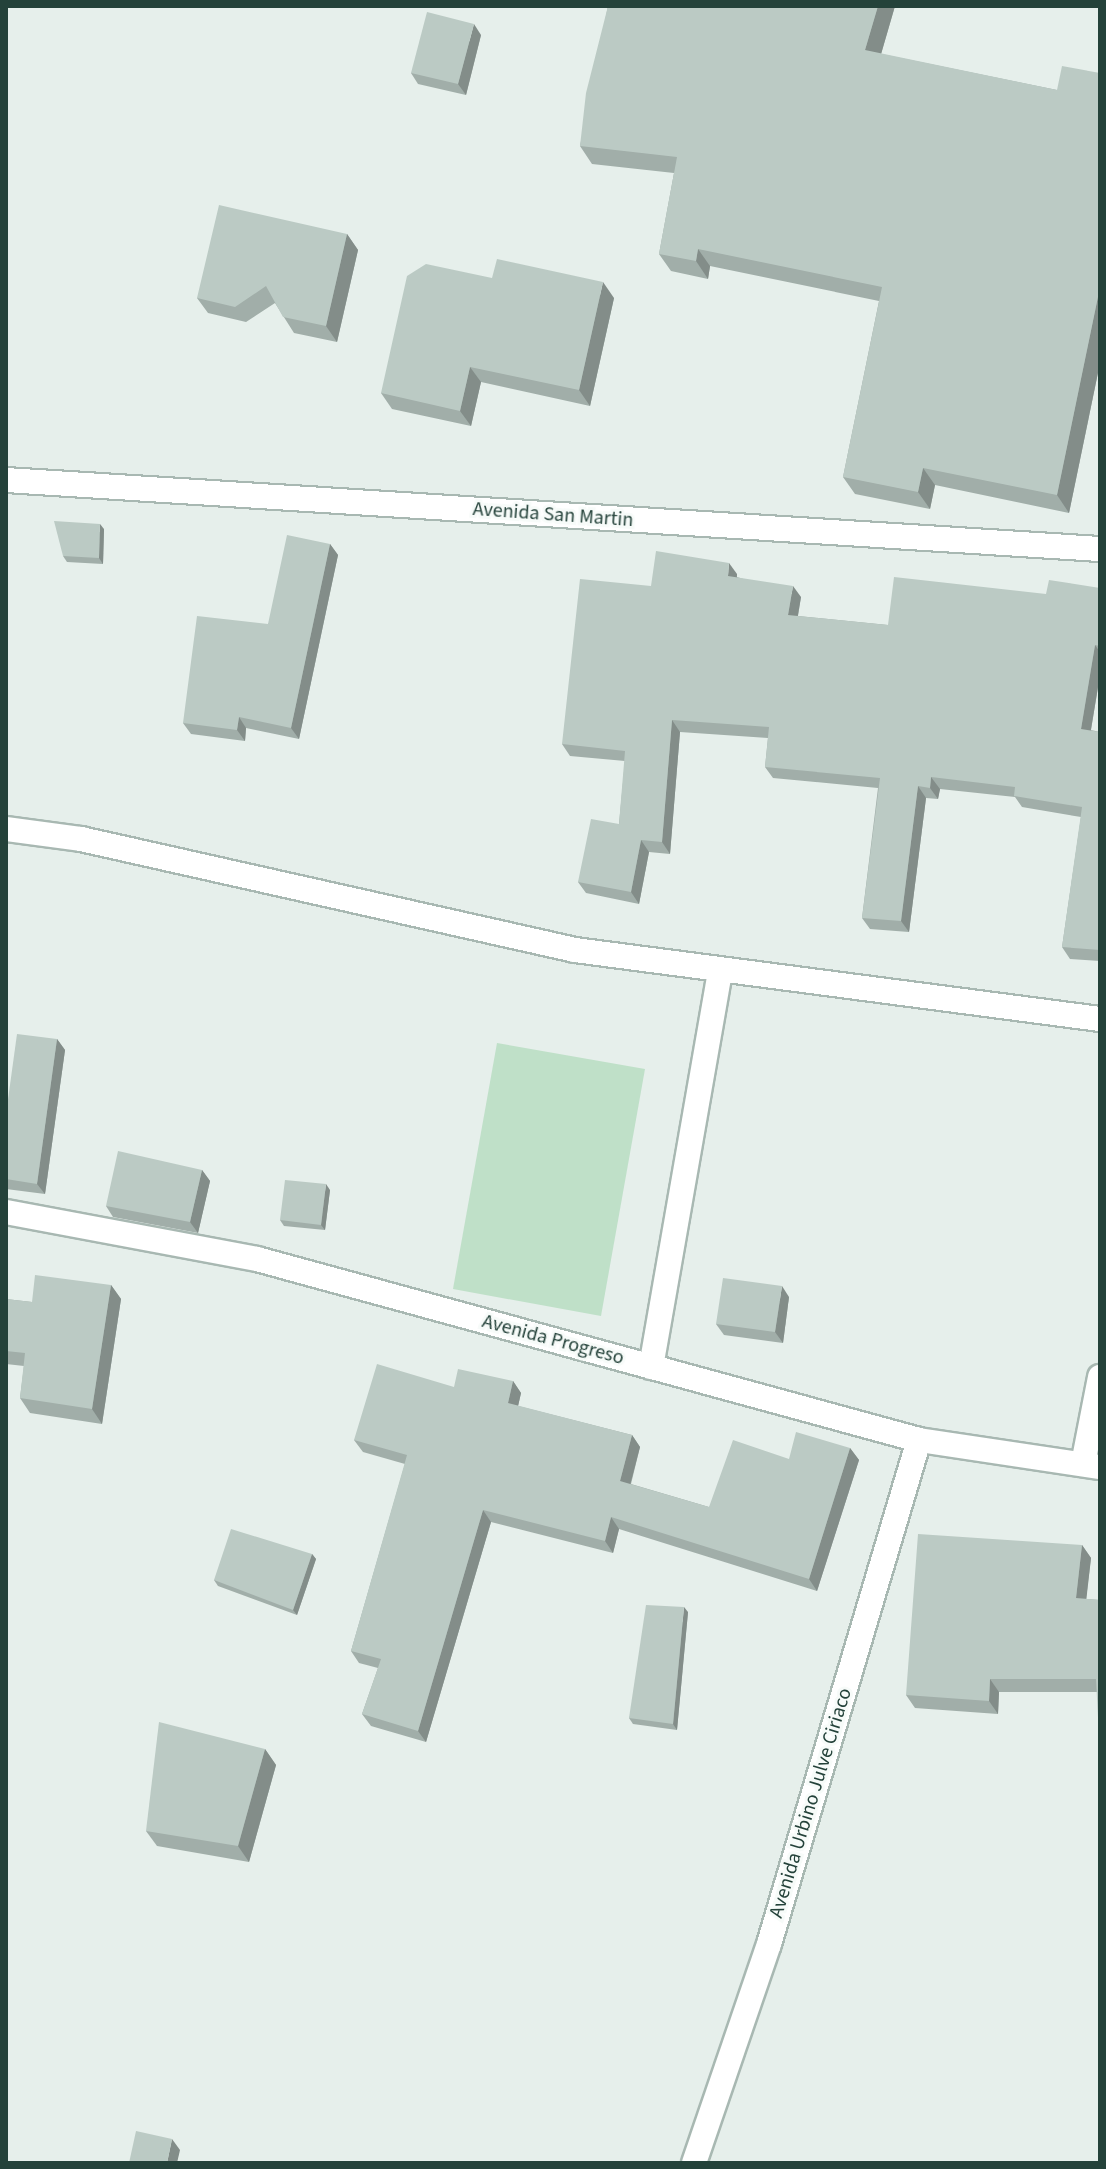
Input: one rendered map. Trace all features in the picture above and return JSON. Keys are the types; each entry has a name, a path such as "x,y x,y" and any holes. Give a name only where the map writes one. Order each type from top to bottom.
{"street":[{"name":"Avenida San Martin","path":"6,480 1100,549"},
{"path":"6,829 81,839 575,950 1100,1019"},
{"path":"651,1367 720,970"},
{"name":"Avenida Progreso","path":"6,1212 257,1259 919,1440 1091,1465"},
{"path":"1091,1465 1100,1377"},
{"name":"Avenida Urbino Julve Ciriaco","path":"694,2163 769,1944 919,1440"}],"green space":[{"path":"497,1043 645,1069 601,1316 453,1289"}],"building":[{"path":"608,6 878,6 865,50 1057,90 1062,66 1100,73 1100,287 1057,495 923,468 918,492 843,477 882,287 698,249 696,261 659,254 677,157 580,146 586,93"},
{"path":"427,12 474,24 458,84 411,73"},
{"path":"219,205 347,234 326,326 283,317 266,286 235,307 197,298"},
{"path":"497,259 603,282 579,390 470,367 460,411 381,393 407,276 426,264 492,278"},
{"path":"54,521 100,524 99,558 63,556"},
{"path":"287,535 330,544 291,728 239,717 237,730 183,723 197,616 268,624"},
{"path":"656,551 729,563 728,576 793,586 788,615 888,625 894,577 1046,594 1049,580 1100,588 1100,646 1095,645 1081,729 1100,732 1100,950 1062,947 1082,807 1014,796 1015,787 931,777 930,788 918,786 901,921 862,918 880,778 765,767 769,727 672,720 662,842 641,840 631,892 578,882 591,819 619,824 625,751 562,744 580,579 651,586"},
{"path":"17,1034 57,1039 37,1184 6,1179 6,1114"},
{"path":"118,1151 202,1170 190,1222 106,1206"},
{"path":"285,1180 326,1184 321,1225 280,1220"},
{"path":"35,1275 111,1285 92,1409 20,1398 25,1353 6,1351 6,1299 32,1302"},
{"path":"723,1278 782,1286 775,1332 716,1324"},
{"path":"377,1364 454,1387 458,1369 513,1381 508,1403 632,1435 620,1481 709,1507 733,1440 789,1459 796,1432 850,1448 809,1579 611,1517 605,1541 483,1510 418,1731 362,1714 381,1659 351,1651 407,1455 354,1440"},
{"path":"231,1529 312,1554 293,1610 214,1580"},
{"path":"918,1534 1082,1545 1076,1598 1100,1600 1100,1756 1096,1679 990,1679 989,1701 906,1695"},
{"path":"646,1605 684,1607 673,1724 629,1718"},
{"path":"159,1722 265,1749 238,1846 146,1831"},
{"path":"136,2131 172,2139 167,2163 129,2163"}]}
